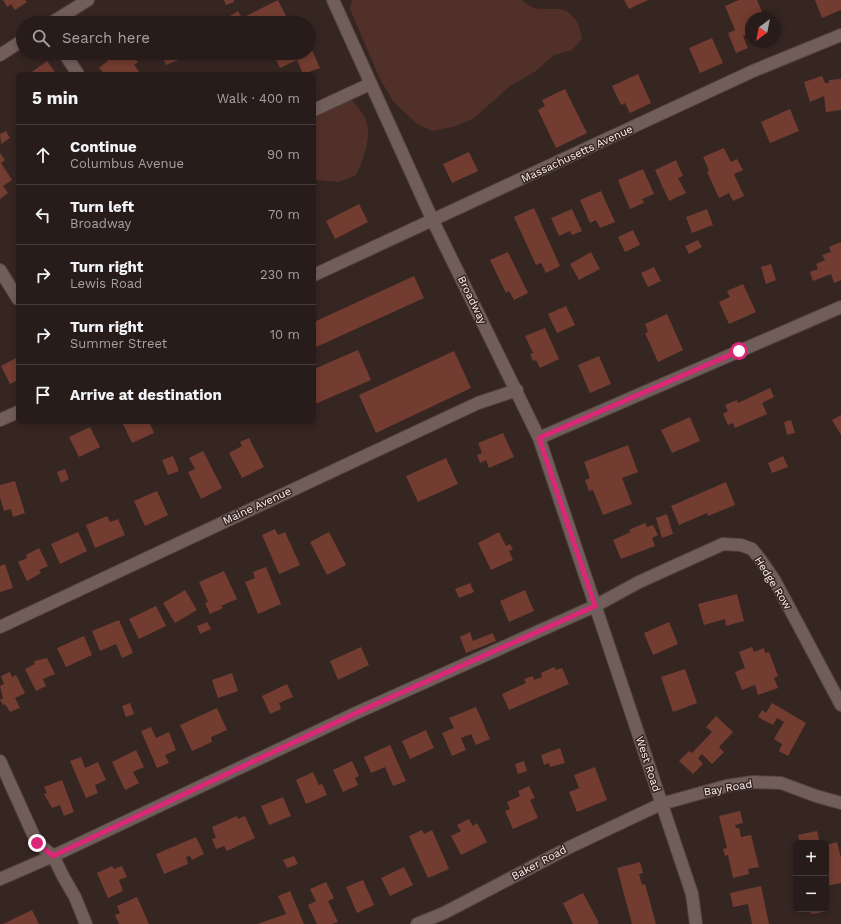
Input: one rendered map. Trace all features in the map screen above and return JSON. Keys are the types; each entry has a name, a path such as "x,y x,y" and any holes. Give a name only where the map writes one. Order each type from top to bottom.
{"street":[{"path":"62,16 88,0"},
{"name":"Broadway","path":"333,0 433,220 517,390 539,438 595,606"},
{"name":"Massachusetts Avenue","path":"316,274 753,71 841,35"},
{"path":"0,55 16,45"},
{"path":"69,60 77,72"},
{"path":"316,109 370,84"},
{"path":"0,270 16,296"},
{"path":"539,438 841,307"},
{"name":"Maine Avenue","path":"0,627 478,403 517,390"},
{"path":"0,420 16,413"},
{"name":"Hedge Row","path":"0,879 53,856 356,713 595,606 639,582 723,544 741,545 752,549 760,559 775,581 841,705"},
{"name":"West Road","path":"595,606 692,894 696,924"},
{"path":"0,761 37,843 53,856 76,898 86,924"},
{"name":"Bay Road","path":"661,804 726,786 753,782 781,783 816,796 841,803"},
{"name":"Baker Road","path":"418,924 444,913 570,846 661,804"}],"shaded area":[{"path":"352,0 522,0 535,8 560,9 569,13 576,20 582,39 572,50 554,55 536,71 510,86 474,118 456,126 432,131 416,123 393,101 380,79 350,9"},
{"path":"338,99 352,100 365,118 368,140 356,175 339,182 316,180 316,110"}],"building":[{"path":"3,0 25,0 27,2 15,10 11,4 7,7"},
{"path":"224,0 234,0 234,2 226,5"},
{"path":"278,0 286,16 246,16"},
{"path":"624,0 648,0 629,9"},
{"path":"739,0 757,0 762,12 745,12 745,35 743,36 745,48 748,48 736,53 728,33 735,30 725,6"},
{"path":"815,0 841,0 841,10 822,18"},
{"path":"238,11 241,16 230,16"},
{"path":"712,38 723,63 700,73 689,48"},
{"path":"316,59 320,68 309,72 302,72 297,60"},
{"path":"109,60 136,60 138,62 134,65 139,72 102,72 99,68"},
{"path":"164,60 178,60 166,65"},
{"path":"276,60 297,60 280,68"},
{"path":"47,61 55,72 32,72"},
{"path":"638,74 651,103 630,113 625,103 621,105 612,86"},
{"path":"822,76 825,83 829,83 829,80 841,79 841,110 826,112 824,96 810,102 804,82"},
{"path":"565,89 587,133 556,148 538,110 545,106 542,100"},
{"path":"790,109 799,131 770,143 761,122"},
{"path":"6,131 10,138 1,144 0,134"},
{"path":"724,148 731,162 737,159 743,170 734,174 744,196 733,201 729,193 719,198 707,172 709,170 703,157"},
{"path":"469,152 478,171 452,183 443,164"},
{"path":"0,153 5,160 1,163 12,180 3,186 8,193 0,199"},
{"path":"676,160 683,176 678,178 686,193 669,201 655,170"},
{"path":"643,169 654,194 642,199 644,203 630,209 618,180"},
{"path":"601,191 615,222 600,228 596,220 590,223 580,200"},
{"path":"359,204 368,222 335,239 326,221"},
{"path":"534,208 560,266 546,273 541,263 536,265 514,217"},
{"path":"572,209 582,231 572,235 570,231 559,236 551,218"},
{"path":"707,209 713,225 692,233 686,217"},
{"path":"633,230 640,245 625,252 618,237"},
{"path":"698,240 702,247 689,254 685,246"},
{"path":"841,242 841,280 834,283 831,274 813,281 810,272 818,269 816,264 825,260 822,255 831,252 829,247"},
{"path":"508,252 528,293 514,300 509,291 506,293 490,260"},
{"path":"591,252 600,269 579,280 570,264"},
{"path":"771,264 776,280 766,284 761,267"},
{"path":"654,267 661,281 648,287 641,273"},
{"path":"414,276 424,298 316,347 316,321"},
{"path":"743,284 756,312 729,324 719,302 730,297 727,291"},
{"path":"566,306 575,325 557,333 548,314"},
{"path":"667,314 683,350 658,362 645,333 648,332 645,324"},
{"path":"545,328 559,359 540,368 536,360 533,361 530,354 533,353 525,336"},
{"path":"358,350 371,380 316,404 316,368"},
{"path":"454,351 471,388 376,433 359,395"},
{"path":"599,356 611,384 590,393 578,365"},
{"path":"16,358 16,381 10,384 1,366"},
{"path":"770,388 774,397 762,403 767,414 735,428 733,423 728,425 723,414 728,411 725,405 737,400 738,403"},
{"path":"841,415 841,435 832,420"},
{"path":"690,417 700,441 672,453 661,430"},
{"path":"791,420 795,433 787,435 784,422"},
{"path":"123,424 150,424 154,433 132,443"},
{"path":"90,427 100,447 79,457 69,437"},
{"path":"503,433 514,457 489,468 486,460 480,463 477,455 482,453 478,443"},
{"path":"249,438 264,467 242,478 229,453 242,446 240,442"},
{"path":"628,445 638,472 622,478 632,504 603,515 593,490 589,491 585,480 590,478 584,462"},
{"path":"203,451 222,488 201,499 188,472 195,469 189,458"},
{"path":"173,456 179,471 168,475 162,460"},
{"path":"783,456 788,467 772,473 768,463"},
{"path":"446,458 458,484 418,502 406,476"},
{"path":"65,469 69,479 61,483 57,472"},
{"path":"15,481 25,513 13,517 11,509 4,511 0,497 0,485"},
{"path":"726,482 735,505 708,516 707,513 679,525 671,506"},
{"path":"157,491 168,515 145,526 134,501"},
{"path":"667,514 673,534 662,538 656,518"},
{"path":"107,516 110,522 118,519 125,535 95,548 86,525"},
{"path":"645,523 647,527 653,525 658,535 652,538 655,546 621,559 613,540 631,532 629,530"},
{"path":"275,529 278,535 285,532 300,565 279,574 262,535"},
{"path":"78,532 87,551 60,564 51,544"},
{"path":"329,532 346,565 327,575 310,542"},
{"path":"499,532 506,546 510,544 513,549 509,551 513,560 491,570 478,543"},
{"path":"39,548 48,566 39,570 41,573 27,581 18,562 27,558 26,555"},
{"path":"5,564 13,588 0,592 0,566"},
{"path":"266,567 281,604 258,614 245,582 255,578 253,572"},
{"path":"224,571 237,599 221,606 223,608 210,614 205,603 208,602 199,582"},
{"path":"470,583 474,592 459,598 455,589"},
{"path":"185,590 197,610 175,623 163,603"},
{"path":"525,590 534,611 509,622 500,601"},
{"path":"737,594 744,621 726,626 725,619 704,625 698,604"},
{"path":"156,606 166,626 139,639 129,619"},
{"path":"119,620 133,653 122,658 116,644 100,651 92,631"},
{"path":"207,622 211,629 200,634 197,626"},
{"path":"669,622 678,644 653,655 644,633"},
{"path":"470,632 473,641 493,633 496,641 466,653 460,637"},
{"path":"84,636 92,655 66,667 57,648"},
{"path":"361,647 369,665 338,680 330,661"},
{"path":"752,647 754,652 764,648 765,653 769,652 778,676 774,678 778,688 758,695 755,685 742,690 735,672 745,668 739,652"},
{"path":"47,658 55,674 43,679 46,686 36,691 25,669 35,664 34,661"},
{"path":"554,667 556,670 562,668 569,684 509,710 502,694 526,683 524,679 533,676 534,680 542,677 541,673"},
{"path":"685,669 697,703 673,712 661,677"},
{"path":"10,672 12,677 16,675 25,693 15,698 20,708 10,712 5,704 3,705 0,700 3,698 0,686 4,684 1,676"},
{"path":"232,673 238,691 218,698 212,680"},
{"path":"287,684 293,697 279,703 281,709 270,714 262,696"},
{"path":"130,703 134,714 126,717 122,706"},
{"path":"772,703 806,723 788,756 779,751 782,744 774,739 784,722 777,718 773,725 758,717 762,710 766,713"},
{"path":"476,707 490,739 476,745 471,734 461,738 466,750 452,756 442,733 454,728 449,718"},
{"path":"217,708 227,730 211,737 212,742 192,751 180,725"},
{"path":"716,716 733,732 719,747 724,752 712,764 702,754 698,758 703,764 693,774 679,761 689,751 692,753 712,732 706,727"},
{"path":"151,727 156,738 169,732 176,750 165,755 169,763 157,768 141,731"},
{"path":"426,730 434,748 410,759 402,741"},
{"path":"390,745 406,781 393,786 385,767 371,773 364,757"},
{"path":"560,748 565,763 550,767 549,763 544,765 541,755"},
{"path":"136,750 144,767 133,772 139,783 125,790 112,762"},
{"path":"81,757 85,768 98,762 106,780 95,785 98,793 86,798 70,761"},
{"path":"352,761 359,776 355,778 358,785 343,792 333,770"},
{"path":"524,761 527,771 518,774 515,764"},
{"path":"595,767 607,800 577,812 569,792 579,788 574,775"},
{"path":"313,772 319,785 322,784 327,795 306,804 296,780"},
{"path":"62,780 74,812 64,816 60,805 52,808 44,794 47,793 44,787"},
{"path":"529,786 535,798 530,800 538,818 513,829 505,811 510,809 507,802 520,796 518,791"},
{"path":"283,797 291,816 269,825 261,806"},
{"path":"740,811 743,823 735,825 736,828 739,828 741,837 751,835 759,867 748,869 749,874 733,878 728,855 725,856 723,849 727,848 719,816"},
{"path":"237,816 238,819 245,816 255,838 227,851 224,846 216,849 212,839 216,838 212,827"},
{"path":"469,819 473,826 477,823 487,842 461,855 451,836 461,831 457,825"},
{"path":"422,830 424,834 432,830 449,869 428,878 409,836"},
{"path":"817,831 819,840 799,840 798,835"},
{"path":"196,837 204,854 192,860 190,856 186,857 188,864 164,874 156,854"},
{"path":"837,842 841,858 841,883 829,885 829,876 829,844"},
{"path":"294,856 298,864 287,868 283,860"},
{"path":"640,862 643,873 639,874 642,885 645,884 656,924 632,924 617,868"},
{"path":"112,866 114,869 122,866 127,877 119,880 123,891 108,898 97,873"},
{"path":"404,867 413,885 390,896 381,878"},
{"path":"363,880 374,905 357,913 346,887"},
{"path":"326,882 334,898 328,901 338,922 332,924 317,924 308,905 316,901 310,889"},
{"path":"761,886 769,924 752,924 748,904 733,907 730,893"},
{"path":"290,891 304,924 257,924 286,914 278,896"},
{"path":"583,893 599,923 597,924 573,924 563,903"},
{"path":"137,897 149,924 119,924 115,915 120,913 117,906"},
{"path":"32,910 39,924 3,924"},
{"path":"811,912 820,912 820,913 811,914"}],"route":[{"path":"37,843 53,856 356,713 595,606 539,438 739,351"}]}
